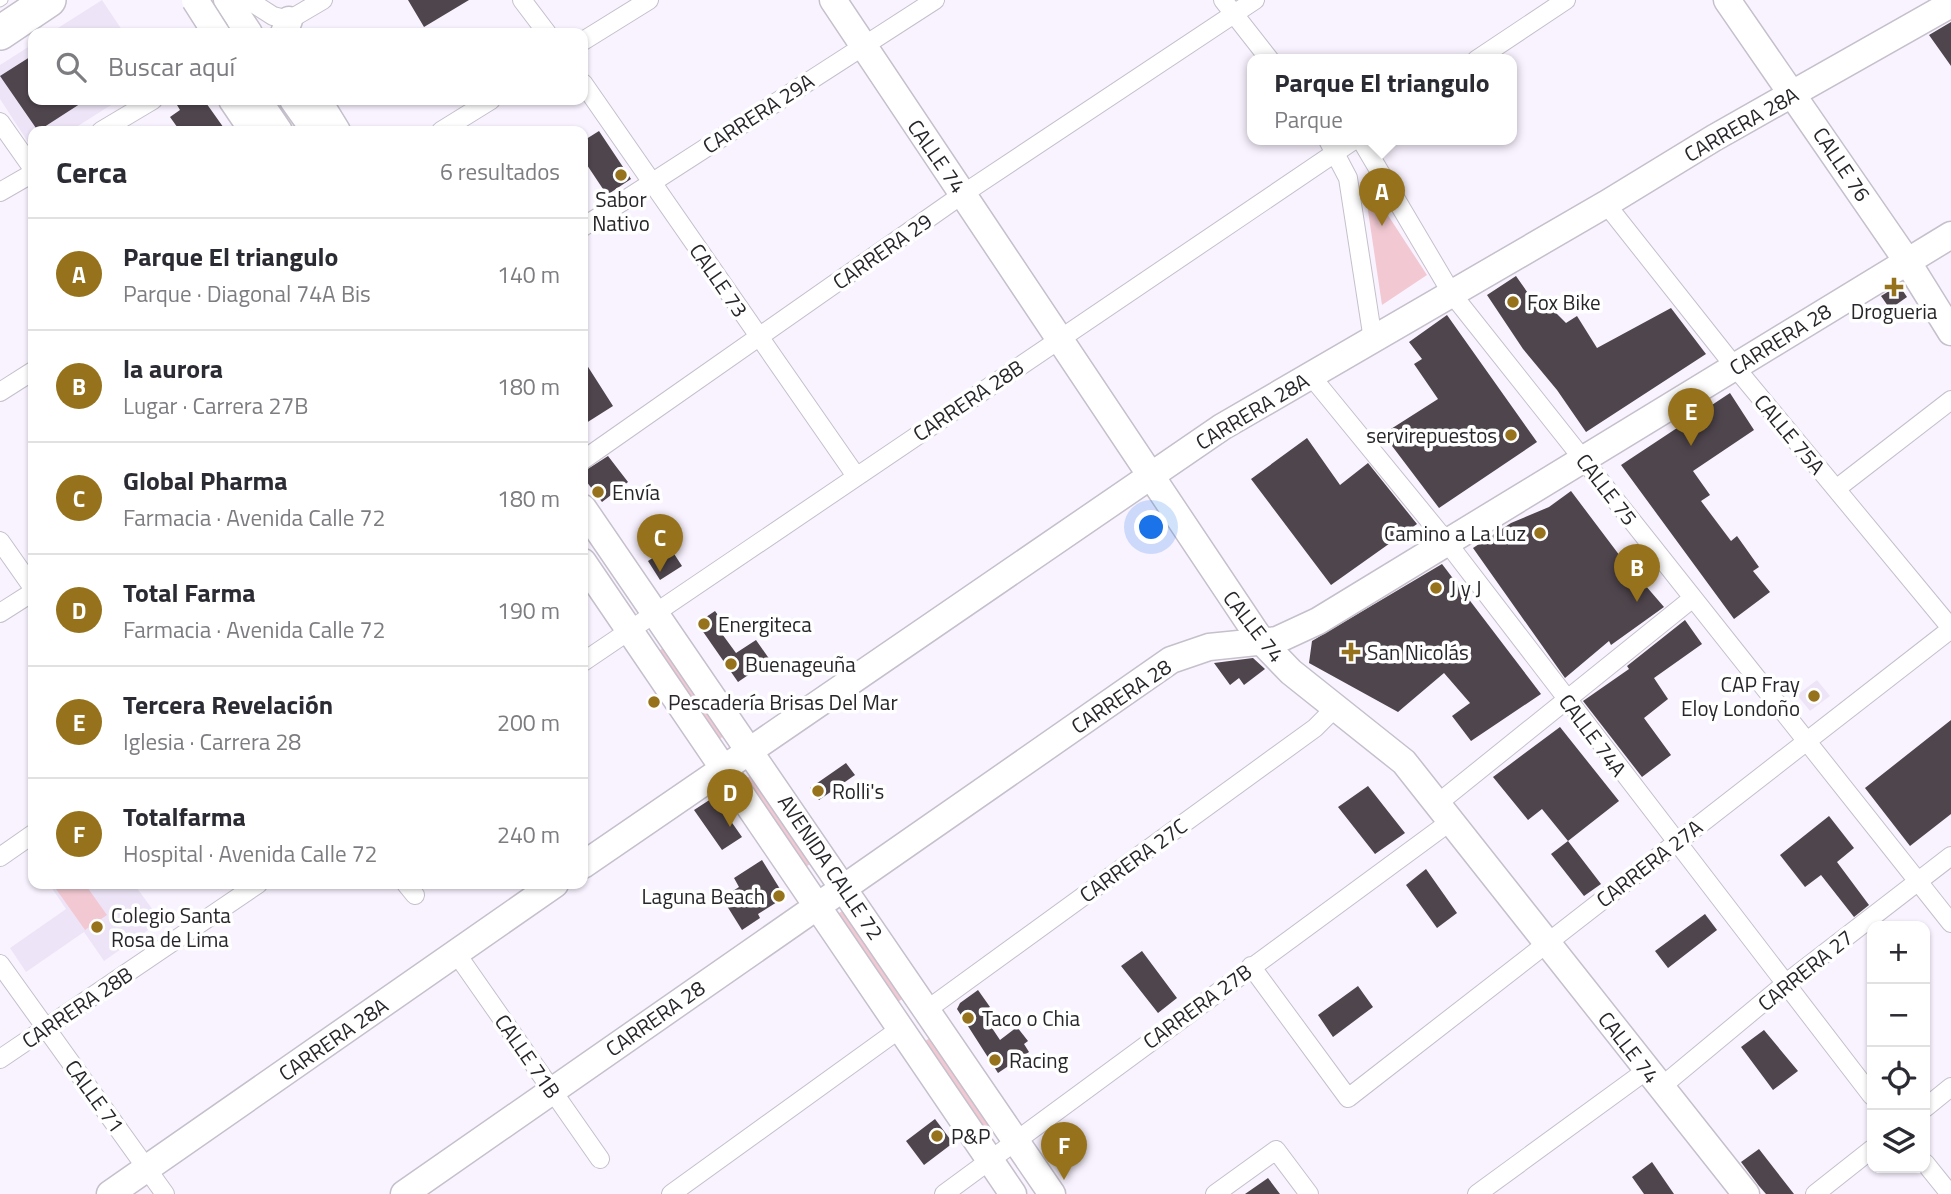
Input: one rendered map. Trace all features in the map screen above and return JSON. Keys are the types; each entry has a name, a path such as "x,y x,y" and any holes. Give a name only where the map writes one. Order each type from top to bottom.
{"highway":[{"path":"0,33 49,0"}],"street":[{"path":"195,0 213,28"},
{"path":"203,28 205,10 213,0"},
{"path":"227,0 246,28"},
{"path":"248,0 287,26 323,0"},
{"path":"522,0 543,28"},
{"path":"588,38 649,0"},
{"name":"CALLE 74","path":"833,0 1148,476 1262,642 1335,708 1389,747 1444,812 1746,1194"},
{"name":"CARRERA 29A","path":"588,224 935,0"},
{"path":"1223,0 1265,54"},
{"name":"CARRERA 29","path":"588,457 963,194 1235,16 1255,0"},
{"path":"1485,54 1566,0"},
{"name":"CALLE 76","path":"1727,0 1794,93 1907,261 1951,332"},
{"name":"CARRERA 28A","path":"588,860 1222,427 1951,4"},
{"name":"CALLE 73","path":"588,90 856,476"},
{"path":"109,126 145,105"},
{"path":"238,105 264,126"},
{"path":"260,105 268,126"},
{"path":"304,105 313,126"},
{"path":"305,105 331,126"},
{"path":"449,126 483,105"},
{"path":"0,122 28,164"},
{"name":"CALLE 75","path":"1364,145 1452,294 1951,923"},
{"path":"1332,146 1348,178 1373,341"},
{"name":"CARRERA 28B","path":"588,659 1058,339 1332,146"},
{"path":"0,192 28,174"},
{"name":"CALLE 75A","path":"1606,204 1735,367 1951,628"},
{"name":"CARRERA 28","path":"404,1194 1171,660 1209,647 1262,642 1294,634 1318,621 1951,234"},
{"path":"0,392 28,374"},
{"name":"CALLE 74A","path":"1311,376 1446,541 1675,843 1867,1090"},
{"path":"1836,489 1951,400"},
{"name":"AVENIDA CALLE 72","path":"588,515 750,748 1052,1194"},
{"path":"0,541 28,583"},
{"name":"AVENIDA CALLE 72","path":"588,569 1013,1194"},
{"path":"0,613 28,593"},
{"name":"CARRERA 27B","path":"944,1194 1251,966 1444,812 1566,700 1693,598"},
{"name":"CARRERA 27A","path":"1251,966 1348,1098 1951,628"},
{"name":"CARRERA 27C","path":"928,1009 1315,728 1335,708"},
{"path":"0,857 28,837"},
{"name":"CARRERA 27","path":"1477,1194 1654,1078 1785,984 1951,856"},
{"name":"CARRERA 28B","path":"0,1059 244,889"},
{"name":"CARRERA 28A","path":"110,1194 548,889"},
{"name":"CALLE 71B","path":"456,953 600,1159"},
{"name":"CALLE 71","path":"0,964 165,1194"},
{"path":"671,1194 901,1028"},
{"path":"1930,1104 1951,1087"},
{"path":"1215,1194 1276,1150 1309,1194"},
{"path":"1815,1194 1867,1153"},
{"path":"1930,1169 1950,1194"}],"shaded area":[{"path":"102,0 121,28 58,28"},
{"path":"28,47 28,105 111,105 78,126 28,126 28,142 0,99 0,65"},
{"path":"1363,177 1427,275 1382,305"},
{"path":"668,645 728,733 718,740 657,652"},
{"name":"CAP Fray Eloy Londoño","path":"1817,680 1830,696 1810,711 1797,695"},
{"path":"754,773 815,861 804,868 744,780"},
{"name":"Colegio Santa Rosa de Lima","path":"52,889 138,889 161,921 104,961 84,932 26,972 10,948 66,909"},
{"path":"56,889 89,889 107,915 85,930"},
{"path":"847,908 907,996 896,1003 836,915"},
{"path":"933,1036 993,1124 983,1131 922,1043"}],"building":[{"path":"408,0 469,0 424,27"},
{"path":"1951,22 1951,66 1929,35"},
{"path":"28,58 28,105 78,105 46,126 35,126 0,76"},
{"path":"177,105 208,105 222,126 176,126 170,117 180,110"},
{"path":"599,131 631,179 607,195 588,166 588,138"},
{"path":"1516,276 1539,309 1547,304 1566,323 1577,316 1597,348 1671,308 1706,354 1586,432 1557,390 1523,349 1487,295"},
{"path":"1899,285 1907,297 1890,309 1881,296"},
{"path":"1447,315 1537,442 1439,508 1383,434 1438,399 1414,364 1422,359 1409,342"},
{"path":"588,367 613,406 588,422"},
{"path":"1730,393 1754,430 1693,471 1710,495 1701,501 1731,541 1737,536 1759,567 1753,571 1770,592 1734,619 1621,465"},
{"path":"1307,438 1340,485 1368,463 1417,524 1331,585 1251,479"},
{"path":"608,456 628,482 602,502 588,484 588,469"},
{"path":"1571,491 1620,556 1664,607 1611,645 1609,641 1565,678 1473,548 1511,523 1549,507"},
{"path":"667,543 682,566 660,580 648,561 657,555 655,551"},
{"path":"1442,564 1541,694 1471,741 1452,716 1470,703 1444,673 1398,712 1309,663 1312,641"},
{"path":"715,611 723,622 717,627 736,653 756,640 770,660 738,682 697,623"},
{"path":"1685,620 1702,644 1654,678 1668,699 1644,718 1671,755 1642,777 1583,701 1629,669 1627,666"},
{"path":"1253,658 1265,669 1244,685 1239,678 1230,685 1214,663"},
{"path":"1951,720 1951,814 1910,846 1865,788"},
{"path":"1560,727 1619,801 1568,841 1542,809 1528,820 1493,777"},
{"path":"846,763 855,775 819,800 810,788"},
{"path":"1368,786 1405,833 1375,854 1338,807"},
{"path":"714,797 742,837 722,850 694,810"},
{"path":"1829,816 1854,848 1837,862 1869,905 1854,917 1821,875 1805,887 1780,855"},
{"path":"1568,841 1601,884 1584,896 1551,854"},
{"path":"762,860 785,897 758,914 760,918 742,930 722,898 739,887 734,878"},
{"path":"1426,869 1457,913 1437,928 1406,885"},
{"path":"1705,914 1717,930 1668,968 1655,951"},
{"path":"1142,951 1177,998 1158,1013 1121,966"},
{"path":"1358,986 1373,1007 1333,1037 1318,1015"},
{"path":"978,990 990,1007 982,1013 1000,1040 1017,1027 1028,1041 1024,1044 1029,1052 998,1073 957,1009 960,1003"},
{"path":"1764,1030 1798,1071 1773,1090 1741,1047"},
{"path":"935,1119 953,1143 924,1165 906,1141"},
{"path":"1759,1149 1794,1194 1766,1194 1759,1186 1741,1162"},
{"path":"1652,1162 1674,1194 1644,1194 1632,1177"},
{"path":"1268,1178 1280,1194 1245,1194"}],"place":[{"name":"Sabor Nativo","path":"621,175"},
{"name":"Parque El triangulo","path":"1382,226"},
{"name":"Drogueria","path":"1894,287"},
{"name":"Fox Bike","path":"1513,302"},
{"name":"servirepuestos","path":"1511,435"},
{"name":"Tercera Revelación","path":"1691,446"},
{"name":"Envía","path":"598,492"},
{"name":"Camino a La Luz","path":"1540,533"},
{"name":"Global Pharma","path":"660,572"},
{"name":"J y J","path":"1436,588"},
{"name":"la aurora","path":"1637,602"},
{"name":"Energiteca","path":"704,624"},
{"name":"San Nicolás","path":"1351,652"},
{"name":"Buenageuña","path":"731,664"},
{"name":"CAP Fray Eloy Londoño","path":"1814,696"},
{"name":"Pescadería Brisas Del Mar","path":"654,702"},
{"name":"Rolli's","path":"818,791"},
{"name":"Total Farma","path":"730,827"},
{"name":"Laguna Beach","path":"779,896"},
{"name":"Colegio Santa Rosa de Lima","path":"97,927"},
{"name":"Taco o Chia","path":"968,1018"},
{"name":"Racing","path":"995,1060"},
{"name":"P&P","path":"937,1136"},
{"name":"Totalfarma","path":"1064,1180"}]}
